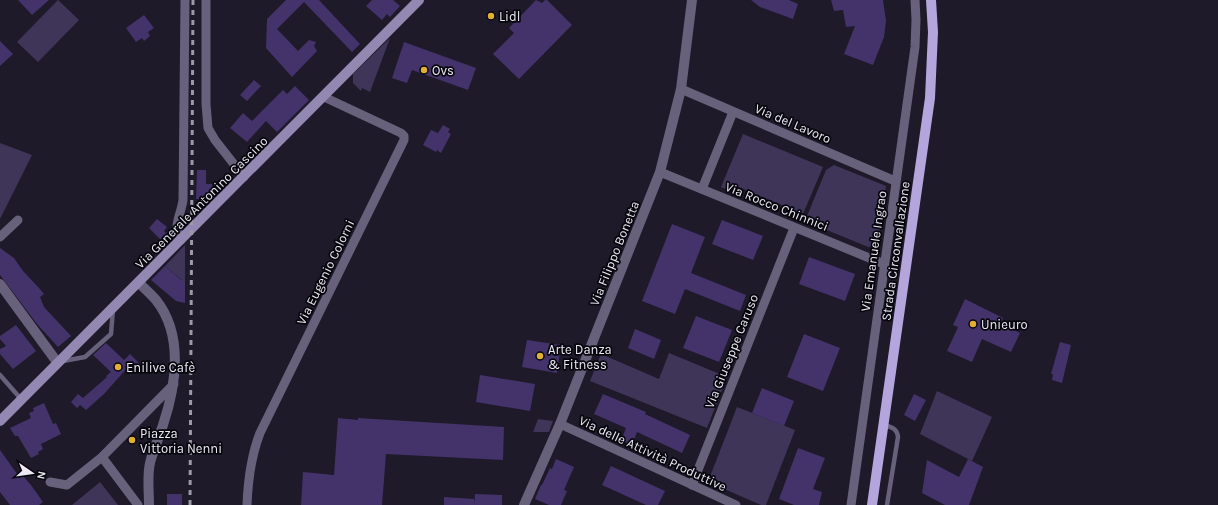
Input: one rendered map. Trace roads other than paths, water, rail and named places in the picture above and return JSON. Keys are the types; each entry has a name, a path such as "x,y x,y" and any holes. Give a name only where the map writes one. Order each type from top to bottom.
{"main road":[{"name":"Via Generale Antonino Cascino","path":"0,421 57,362 324,97 419,0"},
{"name":"Strada Circonvallazione","path":"872,505 930,98 933,32 931,0"}],"street":[{"path":"181,240 176,233 184,200 184,0"},
{"path":"206,0 206,104 208,128 215,140 244,177"},
{"name":"Via Filippo Bonetta","path":"524,505 560,424 660,172 682,89 692,0"},
{"name":"Via Emanuele Ingrao","path":"851,505 895,181 915,47 916,20 914,0"},
{"name":"Via del Lavoro","path":"682,89 895,181"},
{"name":"Via Eugenio Colorni","path":"247,505 252,458 260,433 404,140 404,136 401,133 324,97"},
{"path":"702,189 733,112"},
{"name":"Via Rocco Chinnici","path":"660,172 884,264"},
{"path":"0,237 18,220"},
{"name":"Via Giuseppe Caruso","path":"692,485 794,228"},
{"path":"138,283 156,299 164,312 172,330 174,348 174,384 168,410 150,462 148,475 149,505"},
{"path":"0,284 57,362"},
{"path":"50,482 67,485 102,457 174,384"},
{"name":"Via delle Attività Produttive","path":"560,424 736,505"},
{"path":"102,457 138,505"}],"lane":[{"path":"57,362 85,358 111,334 113,307"},
{"path":"0,375 21,399"},
{"path":"883,425 894,428 898,437 887,505"}],"railway":[{"path":"190,505 193,0"}],"place":[{"name":"Lidl","path":"491,16"},
{"name":"Ovs","path":"424,70"},
{"name":"Unieuro","path":"973,324"},
{"name":"Arte Danza & Fitness","path":"540,356"},
{"name":"Enilive Cafè","path":"118,367"},
{"name":"Piazza Vittoria Nenni","path":"132,440"}]}
